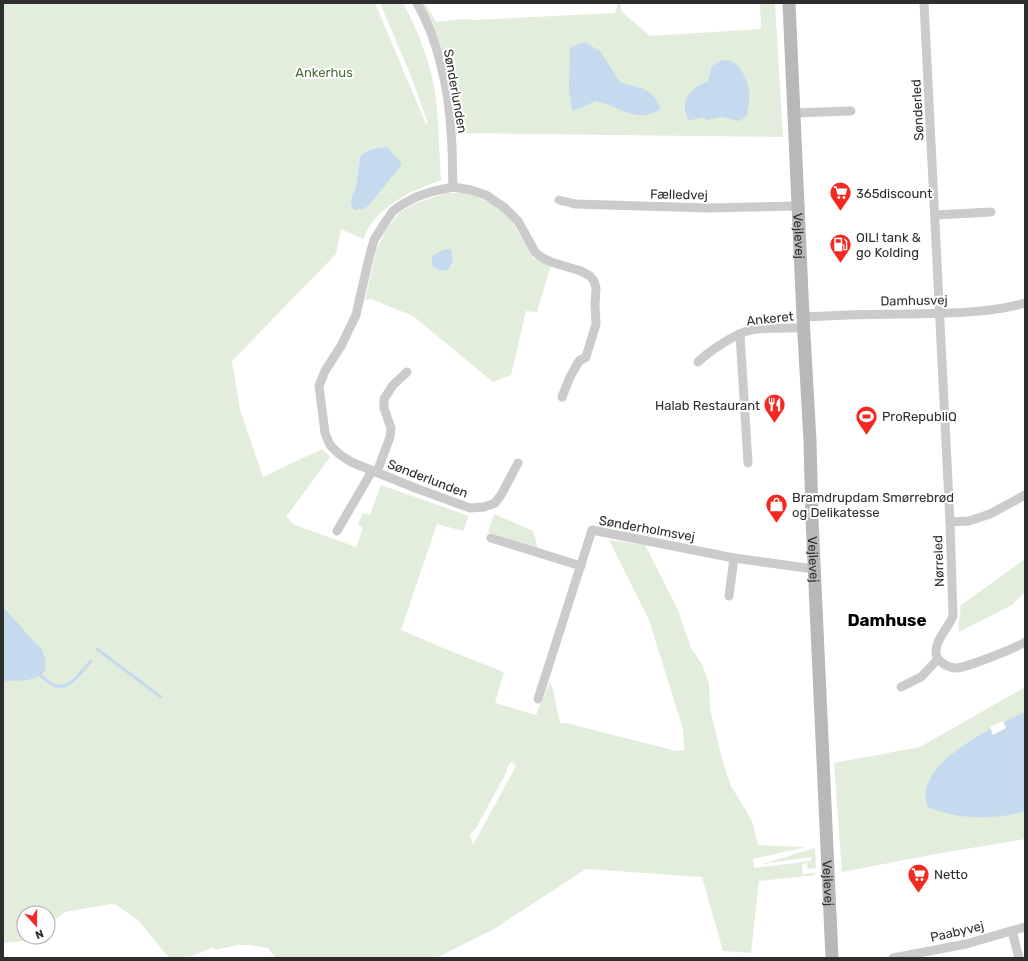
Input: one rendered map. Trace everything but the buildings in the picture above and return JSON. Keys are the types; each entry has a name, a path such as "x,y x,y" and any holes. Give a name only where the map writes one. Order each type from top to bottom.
{"street":[{"name":"Sønderlunden","path":"417,3 423,13 435,47 443,78 452,132 452,187"},
{"name":"Vejlevej","path":"789,3 803,322 810,441 814,570 832,958"},
{"name":"Sønderled","path":"924,3 939,313"},
{"path":"794,113 850,111"},
{"name":"Sønderlunden","path":"518,463 502,495 495,504 484,507 470,508 374,472 344,459 330,445 325,433 319,386 325,371 341,346 356,315 368,258 374,240 393,212 403,204 416,197 452,187 471,190 486,195 505,208 518,221 536,252 541,257 551,262 581,271 590,276 594,281 596,288 596,324 593,338 586,357 579,361 562,396"},
{"name":"Fælledvej","path":"559,200 575,204 692,207 798,206"},
{"path":"935,215 991,212"},
{"name":"Damhusvej","path":"803,322 855,314 939,313 995,309 1025,303"},
{"name":"Nørreled","path":"938,659 936,652 937,644 950,624 953,616 950,522 939,313"},
{"name":"Ankeret","path":"698,362 705,355 749,330 803,322"},
{"name":"Ankeret","path":"740,335 748,463"},
{"name":"Sønderlunden","path":"337,531 374,472 390,437 391,428 384,408 384,399 393,384 407,372"},
{"path":"950,522 969,521 990,514 1025,495"},
{"name":"Sønderholmsvej","path":"538,699 592,530 734,558 814,570"},
{"path":"492,538 581,566"},
{"path":"730,596 734,558"},
{"path":"900,687 921,677 938,659 946,665 957,668 1003,652 1025,642"},
{"name":"Paabyvej","path":"893,958 966,944 1025,927"},
{"path":"1012,931 1019,958"}],"green space":[{"name":"Ankerhus","path":"3,3 375,3 426,124 428,123 411,76 380,3 403,3 423,46 433,80 437,114 441,180 413,191 388,207 372,222 363,239 341,229 336,254 232,361 240,410 263,477 322,449 330,457 286,517 295,525 356,547 363,528 358,524 363,513 370,515 381,485 469,516 463,531 437,524 401,630 504,672 495,703 536,715 550,682 553,689 560,723 566,723 676,751 684,750 683,729 649,620 609,540 645,545 678,610 691,648 702,664 709,683 710,709 723,763 731,786 752,821 758,845 805,847 753,859 754,868 811,861 811,857 762,864 815,848 816,868 807,869 807,863 802,864 803,874 815,873 815,875 759,881 751,953 723,951 702,877 586,869 494,929 436,958 276,958 268,948 239,945 214,950 214,947 187,958 169,958 138,920 116,905 111,904 65,912 56,919 56,905 16,905 16,942 3,943","holes":["377,148 376,194 368,206 351,199 356,186 360,157 365,152","512,762 516,766 473,845 470,834 476,828 504,777 509,764"]},
{"path":"420,3 425,3 436,22 463,19 475,20 615,13 618,3 621,3 621,11 650,36 761,29 760,3 775,3 783,137 457,133 450,78 436,34"},
{"path":"447,193 468,193 489,202 508,214 533,258 551,265 537,312 526,311 511,375 493,382 413,316 371,299 365,300 377,248 386,230 399,213 416,203"},
{"path":"494,514 533,531 538,548 488,532"},
{"path":"1025,559 1025,592 1012,605 959,632 958,626 960,606"},
{"path":"1025,687 1025,839 842,872 834,763 920,747"}],"water":[{"path":"580,43 586,43 600,51 619,81 647,90 655,98 660,109 644,115 636,115 596,101 572,110 569,91 570,48"},
{"path":"725,60 735,63 745,76 749,95 747,115 739,121 722,117 707,120 702,117 689,121 685,108 685,102 688,96 696,88 708,81 712,66"},
{"path":"387,147 401,163 401,166 368,206 363,209 354,210 351,205 351,199 356,186 360,157 365,152 375,148"},
{"path":"451,249 453,260 449,269 442,271 432,264 432,256 443,250"},
{"path":"3,607 42,650 45,658 46,669 38,677 27,680 3,681"},
{"path":"1025,712 1025,811 1002,816 976,817 951,814 928,807 926,791 931,776 943,762 959,749 995,726"}],"pier":[{"path":"1003,721 1006,728 993,735 990,727"}],"waterway":[{"path":"97,649 161,697"},
{"path":"41,676 53,685 65,686 75,679 91,661"}],"place":[{"name":"365discount","path":"841,212"},
{"name":"OIL! tank & go Kolding","path":"841,264"},
{"name":"Halab Restaurant","path":"775,424"},
{"name":"ProRepubliQ","path":"867,436"},
{"name":"Bramdrupdam Smørrebrød og Delikatesse","path":"776,524"},
{"name":"Netto","path":"918,894"}],"district":[{"name":"Damhuse","path":"887,620"}]}
